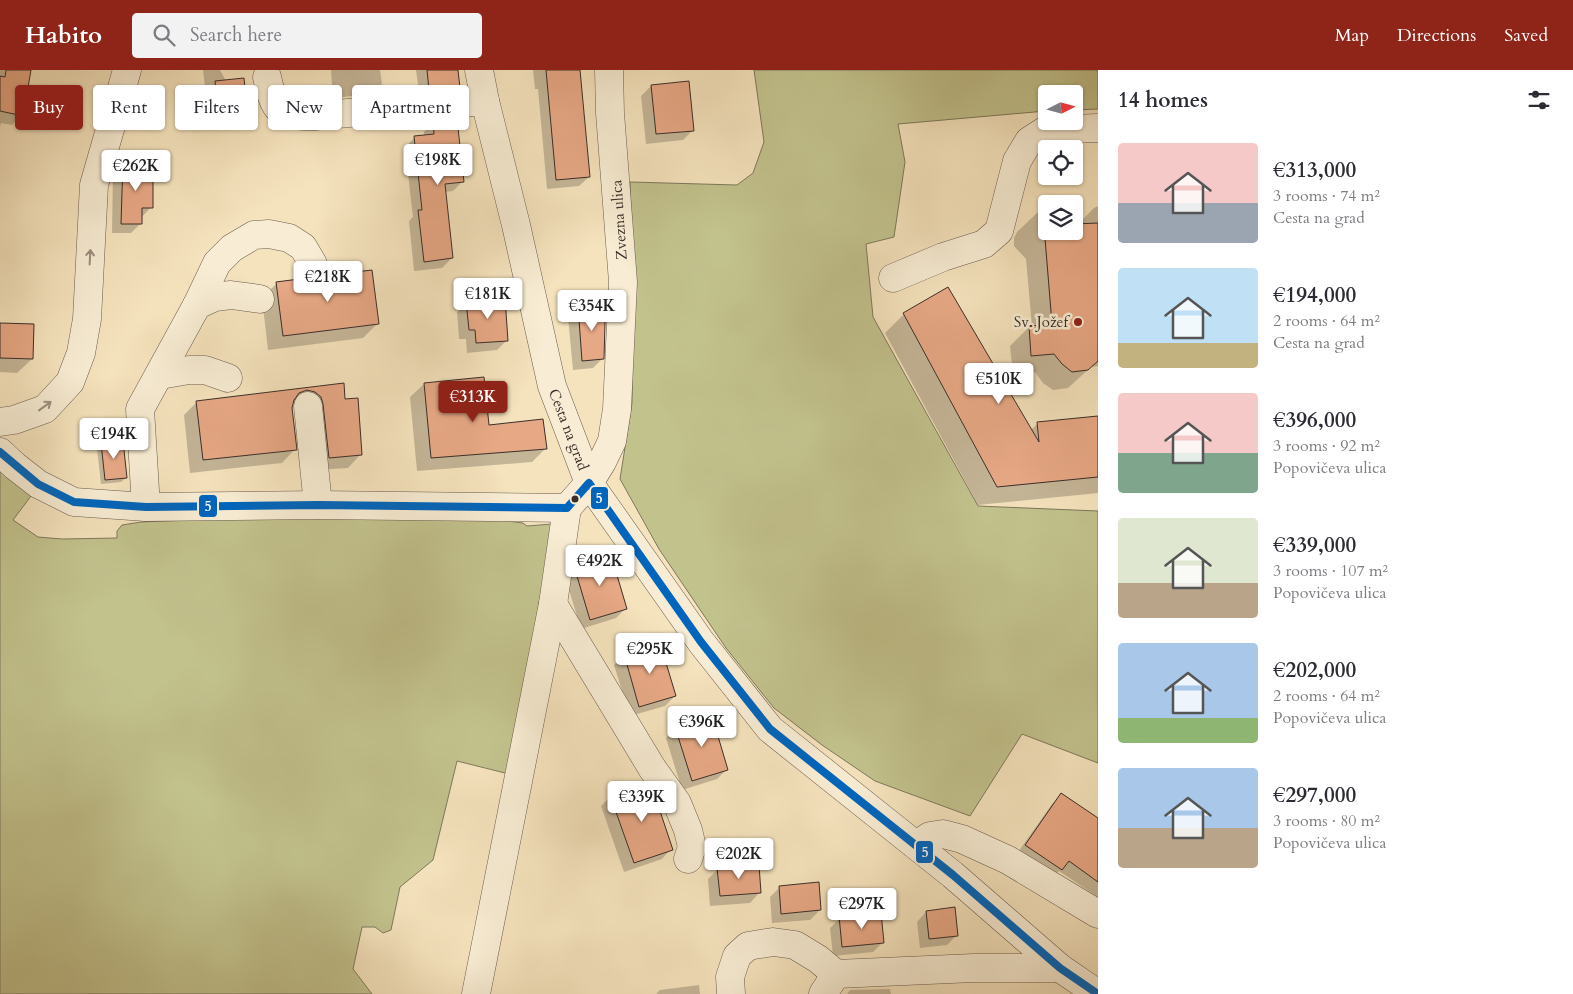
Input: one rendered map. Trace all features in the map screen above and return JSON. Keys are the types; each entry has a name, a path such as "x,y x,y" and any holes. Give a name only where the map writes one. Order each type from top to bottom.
{"street":[{"path":"0,422 14,420 45,409 70,382 81,353 88,319 94,185 127,70"},
{"name":"Cesta na grad","path":"480,70 484,101 516,225 552,386 588,483 567,508"},
{"name":"Zvezna ulica","path":"588,483 612,442 619,380 623,282 610,113 609,70"},
{"path":"267,77 272,98 277,108 290,116 314,116 484,101"},
{"path":"893,278 943,257 984,244 999,231 1017,161 1030,141 1046,130 1098,128"},
{"path":"146,506 140,408 160,375 217,263 232,248 254,235 269,234 289,238 303,247 314,264"},
{"path":"197,305 215,297 231,295 260,299"},
{"path":"160,375 189,370 205,370 228,378"},
{"path":"308,406 318,505"},
{"path":"0,452 38,484 74,502 146,506 318,505 567,508 553,604 476,994"},
{"path":"588,483 701,642 770,729 916,845 1060,968 1098,994"},
{"path":"553,604 652,768 677,803 688,830 692,847 688,859"},
{"path":"916,845 930,836 943,834 962,839 1008,860 1098,914"},
{"path":"731,994 730,977 737,956 748,946 773,942 795,945 818,959 830,984 974,968 1060,968"}],"green space":[{"path":"754,70 1098,70 1098,109 1083,110 1083,85 1038,85 1038,112 898,124 905,162 894,237 866,244 873,317 978,506 1098,511 1098,763 1022,734 970,816 875,781 822,745 774,708 726,648 659,549 620,479 632,403 633,291 630,182 737,185 753,173 764,142"},
{"path":"0,466 31,496 13,520 38,537 62,539 117,538 117,531 122,525 141,522 212,519 484,518 523,523 527,526 552,524 509,774 457,761 433,860 400,887 391,930 383,933 375,927 362,927 353,969 372,994 0,994"}],"building":[{"path":"6,70 31,70 28,85 15,85 15,114 0,111 0,76 5,77"},
{"path":"427,70 458,70 460,85 428,85"},
{"path":"546,70 580,70 590,177 556,180"},
{"path":"244,78 245,85 215,85 215,81"},
{"path":"689,81 694,131 656,134 651,85"},
{"path":"434,130 458,130 464,182 445,184 453,258 424,262 418,210 422,210 414,136 434,134"},
{"path":"123,160 143,160 143,172 153,173 153,208 142,208 142,224 121,224"},
{"path":"1098,223 1098,361 1088,370 1072,372 1054,354 1031,356 1029,326 1052,324 1045,240 1083,240 1083,224"},
{"path":"372,270 379,324 283,336 276,282 307,278 314,280 322,276"},
{"path":"948,287 1039,442 1037,422 1098,416 1098,477 997,487 903,313"},
{"path":"505,298 508,341 476,343 475,330 469,330 466,301"},
{"path":"604,304 604,359 582,361 578,306"},
{"path":"0,323 34,324 33,359 0,358"},
{"path":"484,377 489,425 543,419 547,449 431,458 424,383"},
{"path":"344,383 345,399 358,398 362,455 329,458 321,397 315,392 307,390 299,393 294,400 292,408 297,450 203,460 196,401"},
{"path":"123,441 127,478 105,480 101,443"},
{"path":"611,555 627,609 590,620 574,566"},
{"path":"660,643 676,696 639,707 624,654"},
{"path":"712,716 728,770 692,781 675,727"},
{"path":"644,783 657,802 673,850 634,863 610,795"},
{"path":"1061,793 1098,818 1098,882 1069,861 1062,870 1025,845"},
{"path":"759,865 761,893 720,896 717,868"},
{"path":"819,882 821,910 781,914 779,886"},
{"path":"955,907 958,936 929,939 926,911"},
{"path":"881,912 884,943 842,947 839,916"}],"transit line":[{"name":"5","path":"0,452 38,484 74,502 146,507 318,505 567,508 589,483 701,642 770,729 953,875 1060,968 1098,994"}],"place":[{"name":"Sv. Jožef","path":"1078,322"}]}
